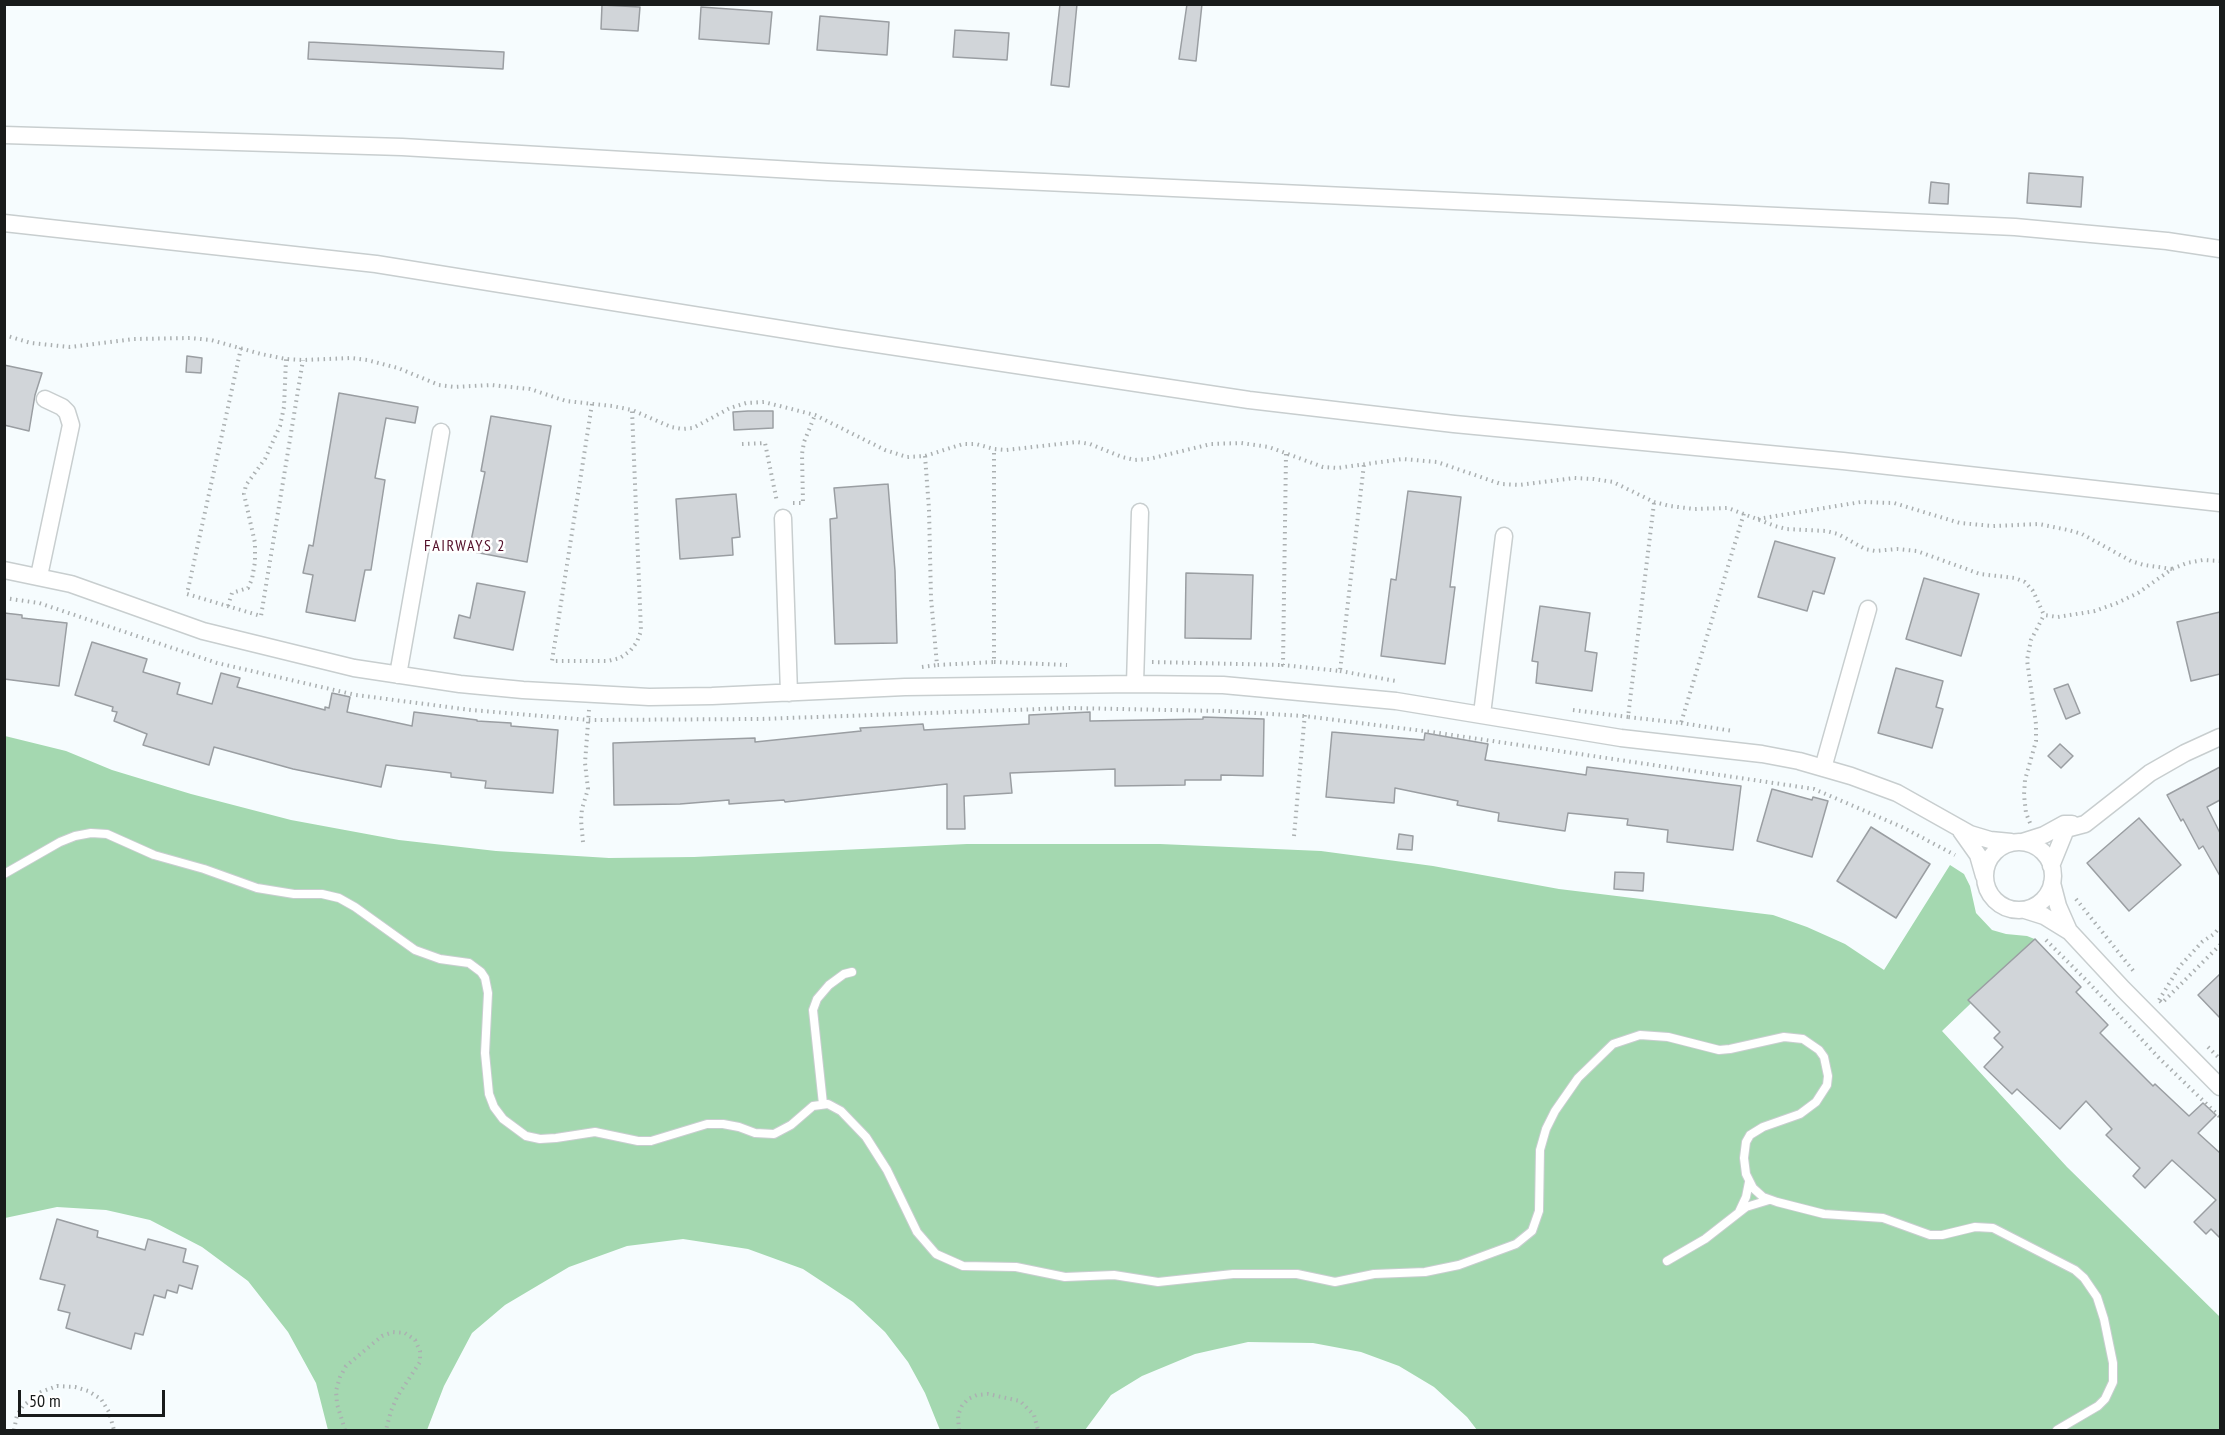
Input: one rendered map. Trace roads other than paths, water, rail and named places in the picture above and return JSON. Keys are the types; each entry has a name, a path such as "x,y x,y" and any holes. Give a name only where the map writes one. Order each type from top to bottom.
{"street":[{"path":"4,135 402,147 910,177 2015,227 2167,241 2220,249"},
{"path":"4,223 376,264 849,340 1249,400 1454,424 1843,461 2220,503"},
{"path":"39,576 71,425 70,418 62,407 45,399"},
{"path":"398,675 441,432"},
{"path":"1136,684 1140,512"},
{"path":"783,518 789,693"},
{"path":"1482,714 1504,536"},
{"path":"4,570 39,576 102,594 213,633 354,668 471,685 591,695 650,697 904,687 1222,685 1396,700 1621,738 1762,754 1823,768 1897,793 1960,830 1990,840 2023,841 2040,849 2052,866"},
{"path":"1823,768 1868,609"},
{"path":"2220,737 2150,773 2085,824 2066,829 2052,866 2051,911 2220,1087"},
{"path":"1983,870 1995,851 2064,824 2085,824"},
{"path":"1960,830 1973,846 1983,870 1986,885 1996,902 2015,910 2051,911"},
{"path":"2025,910 2042,900 2052,883"}],"lane":[{"path":"4,874 68,839 90,833 106,834 154,855 204,869 257,888 294,894 322,894 348,902 416,950 440,958 468,963 481,972 487,986 485,1053 489,1094 494,1107 503,1119 526,1136 540,1139 595,1132 638,1141 651,1141 707,1124 723,1124 740,1127 754,1133 774,1134 791,1125 809,1109 823,1104 837,1108 866,1137 887,1170 916,1232 936,1254 949,1262 963,1266 1016,1267 1059,1276 1114,1275 1158,1282 1233,1274 1297,1274 1335,1282 1374,1274 1425,1272 1459,1265 1507,1248 1525,1238 1536,1221 1539,1211 1539,1160 1546,1129 1565,1094 1613,1044 1640,1035 1668,1037 1719,1050 1784,1037 1803,1039 1819,1050 1824,1058 1827,1066 1827,1085 1816,1102 1800,1114 1764,1127 1750,1136 1744,1150 1749,1182 1758,1193 1770,1200 1824,1214 1883,1218 1930,1236 1975,1227 1993,1228 2075,1270 2084,1278 2097,1297 2113,1363 2113,1382 2105,1399 2098,1406 2057,1431"},
{"path":"823,1104 813,1010 817,999 828,985 852,972"},
{"path":"1739,1212 1746,1197 1749,1182"},
{"path":"1667,1261 1705,1239 1739,1212 1754,1204 1770,1200"}],"district":[{"name":"FAIRWAYS 2","path":"465,546"}]}
